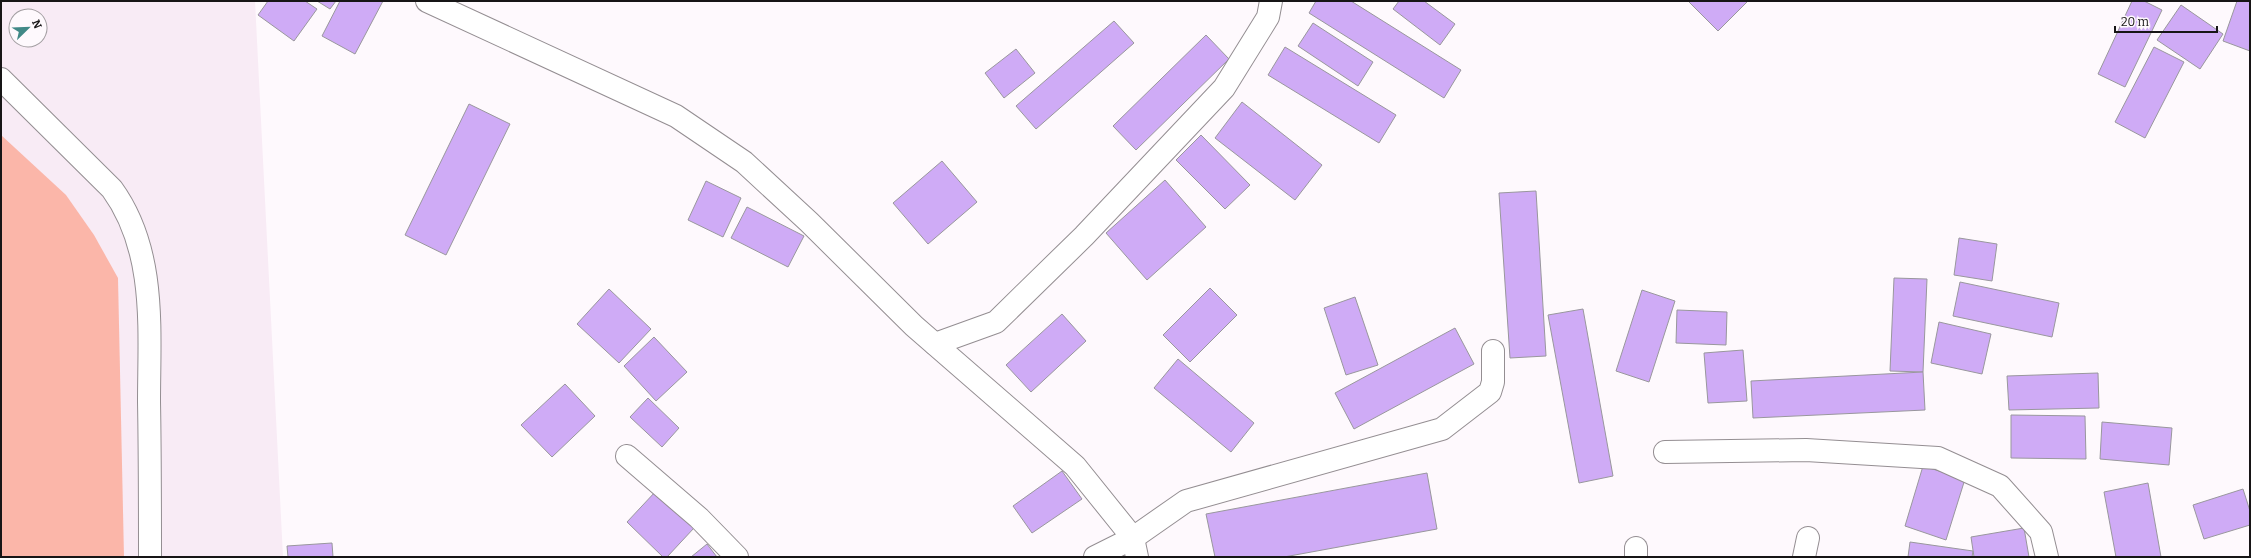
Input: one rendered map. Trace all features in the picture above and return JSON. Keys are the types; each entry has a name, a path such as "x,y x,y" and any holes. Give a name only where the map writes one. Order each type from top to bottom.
{"street":[{"path":"427,1 452,14 536,50 676,116 738,158 804,217 935,344 1075,466 1135,548"},
{"path":"935,344 996,322 1084,236 1224,88 1268,17 1271,1"},
{"path":"1,79 112,189 125,208 135,230 149,294 150,557"},
{"path":"1095,557 1135,548 1186,502 1442,429 1490,392 1493,382 1493,351"},
{"path":"1665,452 1806,450 1938,458 2000,486 2041,532 2047,557"},
{"path":"627,456 699,518 737,557"}],"shaded area":[{"path":"1,1 255,1 283,557 1,557"},
{"path":"1,135 66,195 94,235 118,278 124,557 1,557"}],"building":[{"path":"268,1 305,1 317,9 294,41 258,15"},
{"path":"317,1 336,1 330,9"},
{"path":"340,1 383,1 355,54 322,36"},
{"path":"1316,1 1351,1 1461,70 1444,98 1309,13"},
{"path":"1399,1 1424,1 1455,24 1440,45 1393,9"},
{"path":"1688,1 1748,1 1718,31"},
{"path":"2132,1 2144,1 2162,10 2125,87 2098,74"},
{"path":"2237,1 2250,1 2250,51 2223,41"},
{"path":"2181,5 2223,34 2200,69 2157,40"},
{"path":"1114,21 1134,43 1036,129 1016,106"},
{"path":"1313,23 1373,62 1358,86 1298,46"},
{"path":"1206,35 1229,59 1136,150 1113,126"},
{"path":"1285,47 1396,115 1379,143 1268,75"},
{"path":"2154,47 2184,62 2145,138 2115,122"},
{"path":"1016,49 1035,73 1004,98 985,73"},
{"path":"1242,102 1322,165 1295,200 1215,138"},
{"path":"469,104 510,124 446,255 405,235"},
{"path":"1201,135 1250,185 1225,209 1176,160"},
{"path":"942,161 977,202 928,244 893,203"},
{"path":"1165,180 1206,227 1147,280 1106,233"},
{"path":"706,181 741,198 723,237 688,220"},
{"path":"1536,191 1546,356 1510,358 1499,193"},
{"path":"747,207 804,236 788,267 731,238"},
{"path":"1959,238 1997,244 1992,281 1954,275"},
{"path":"1894,278 1927,279 1923,372 1890,371"},
{"path":"1960,282 2059,303 2052,337 1953,316"},
{"path":"1210,288 1237,315 1190,362 1163,335"},
{"path":"609,289 651,329 619,363 577,324"},
{"path":"1642,290 1675,301 1649,382 1616,371"},
{"path":"1355,297 1378,365 1346,375 1324,308"},
{"path":"1583,309 1613,476 1579,483 1548,315"},
{"path":"1677,310 1727,312 1726,345 1676,343"},
{"path":"1062,314 1086,341 1031,392 1006,365"},
{"path":"1939,322 1991,334 1982,374 1931,363"},
{"path":"1455,328 1474,364 1354,429 1335,393"},
{"path":"654,337 687,372 656,401 624,366"},
{"path":"1743,350 1747,401 1708,403 1704,353"},
{"path":"1178,359 1254,423 1231,452 1154,388"},
{"path":"1923,372 1925,410 1753,418 1751,381"},
{"path":"2098,373 2099,408 2009,410 2007,376"},
{"path":"565,384 595,416 552,457 521,425"},
{"path":"648,398 679,428 662,447 630,417"},
{"path":"2011,415 2085,416 2086,459 2011,458"},
{"path":"2102,422 2172,428 2169,465 2100,459"},
{"path":"1923,466 1965,479 1946,540 1905,526"},
{"path":"1062,471 1082,499 1032,533 1013,506"},
{"path":"1427,473 1437,529 1284,557 1215,557 1206,514"},
{"path":"2148,483 2161,557 2116,557 2104,492"},
{"path":"2243,489 2250,511 2250,525 2204,539 2193,505"},
{"path":"656,491 694,528 667,557 663,557 627,522"},
{"path":"2024,528 2029,557 1974,557 1971,537"},
{"path":"1910,542 1973,551 1972,557 1908,557"},
{"path":"332,543 333,557 288,557 287,546"},
{"path":"707,544 717,557 691,557"}]}
